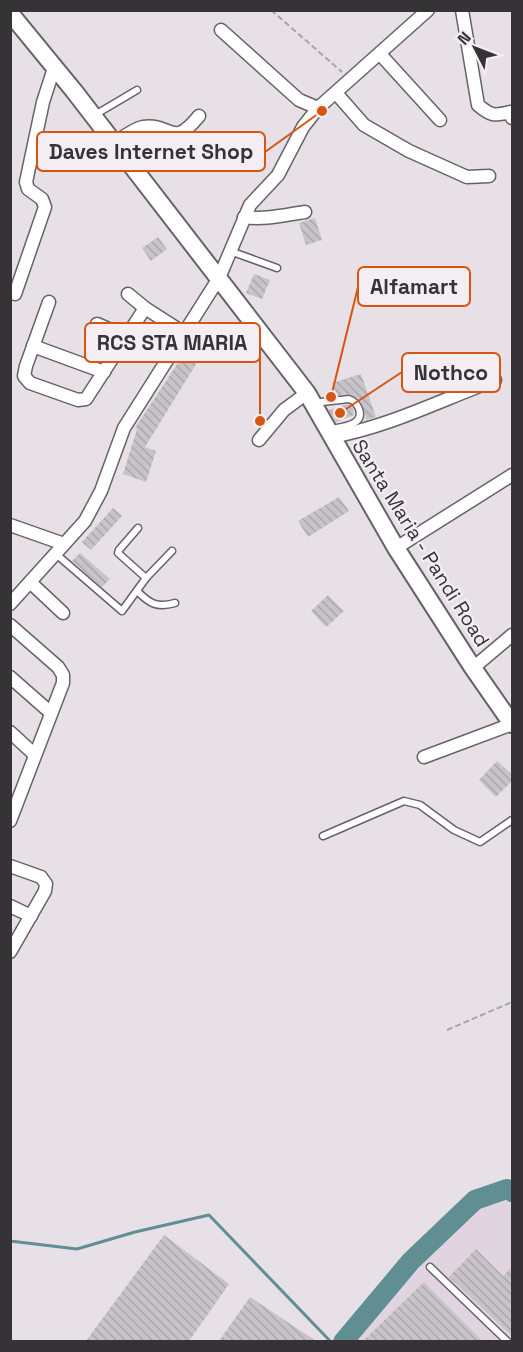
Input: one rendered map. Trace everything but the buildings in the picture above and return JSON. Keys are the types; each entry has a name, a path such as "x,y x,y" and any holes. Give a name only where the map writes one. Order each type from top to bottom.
{"main road":[{"name":"Santa Maria - Pandi Road","path":"10,13 93,116 310,398 396,548 512,724"}],"street":[{"path":"10,604 85,521 101,491 124,428 219,278 250,206 278,175 303,127 318,108 428,10"},
{"path":"462,10 478,105 486,112 496,116 512,114"},
{"path":"221,30 299,100 318,108"},
{"path":"380,54 440,120"},
{"path":"15,294 45,207 42,199 28,189 26,182 43,102 54,68"},
{"path":"336,93 364,125 409,151 467,177 489,176"},
{"path":"113,144 142,128 180,134 188,129 199,116"},
{"path":"244,217 261,220 305,212"},
{"path":"128,294 184,333"},
{"path":"49,302 24,376 30,383 78,400 86,399 145,308"},
{"path":"97,324 127,337"},
{"path":"33,346 105,372"},
{"path":"329,434 356,433 495,380"},
{"path":"259,440 284,410 310,398"},
{"path":"396,548 513,475"},
{"path":"13,530 60,549"},
{"path":"30,582 63,613"},
{"path":"10,625 58,667 63,675 63,683 10,821"},
{"path":"473,668 513,635"},
{"path":"10,677 51,713"},
{"path":"424,757 512,724"},
{"path":"10,732 34,754"},
{"path":"10,782 21,792"},
{"path":"10,866 41,877 46,884 45,891 10,952"},
{"path":"10,906 31,916"}],"lane":[{"path":"93,116 137,90"},
{"path":"229,251 277,268"},
{"path":"310,398 349,399 358,406 360,414 355,423 329,434"},
{"path":"138,528 118,553 146,578"},
{"path":"60,549 119,610 124,610 146,578 172,552"},
{"path":"137,591 155,606 175,603"},
{"path":"323,836 404,801 420,805 454,830 480,842 513,820"},
{"path":"430,1267 508,1341"}],"path":[{"path":"271,10 351,79"},
{"path":"447,1030 513,1002"}],"shaded area":[{"path":"512,1200 512,1341 345,1342 480,1207"}],"waterway":[{"path":"343,1342 411,1261 475,1200 507,1189 512,1192"},
{"path":"10,1241 77,1249 135,1232 209,1215 331,1342"}],"place":[{"name":"Daves Internet Shop","path":"322,111"},
{"name":"Alfamart","path":"331,397"},
{"name":"Nothco","path":"340,413"},
{"name":"RCS STA MARIA","path":"260,421"}]}
